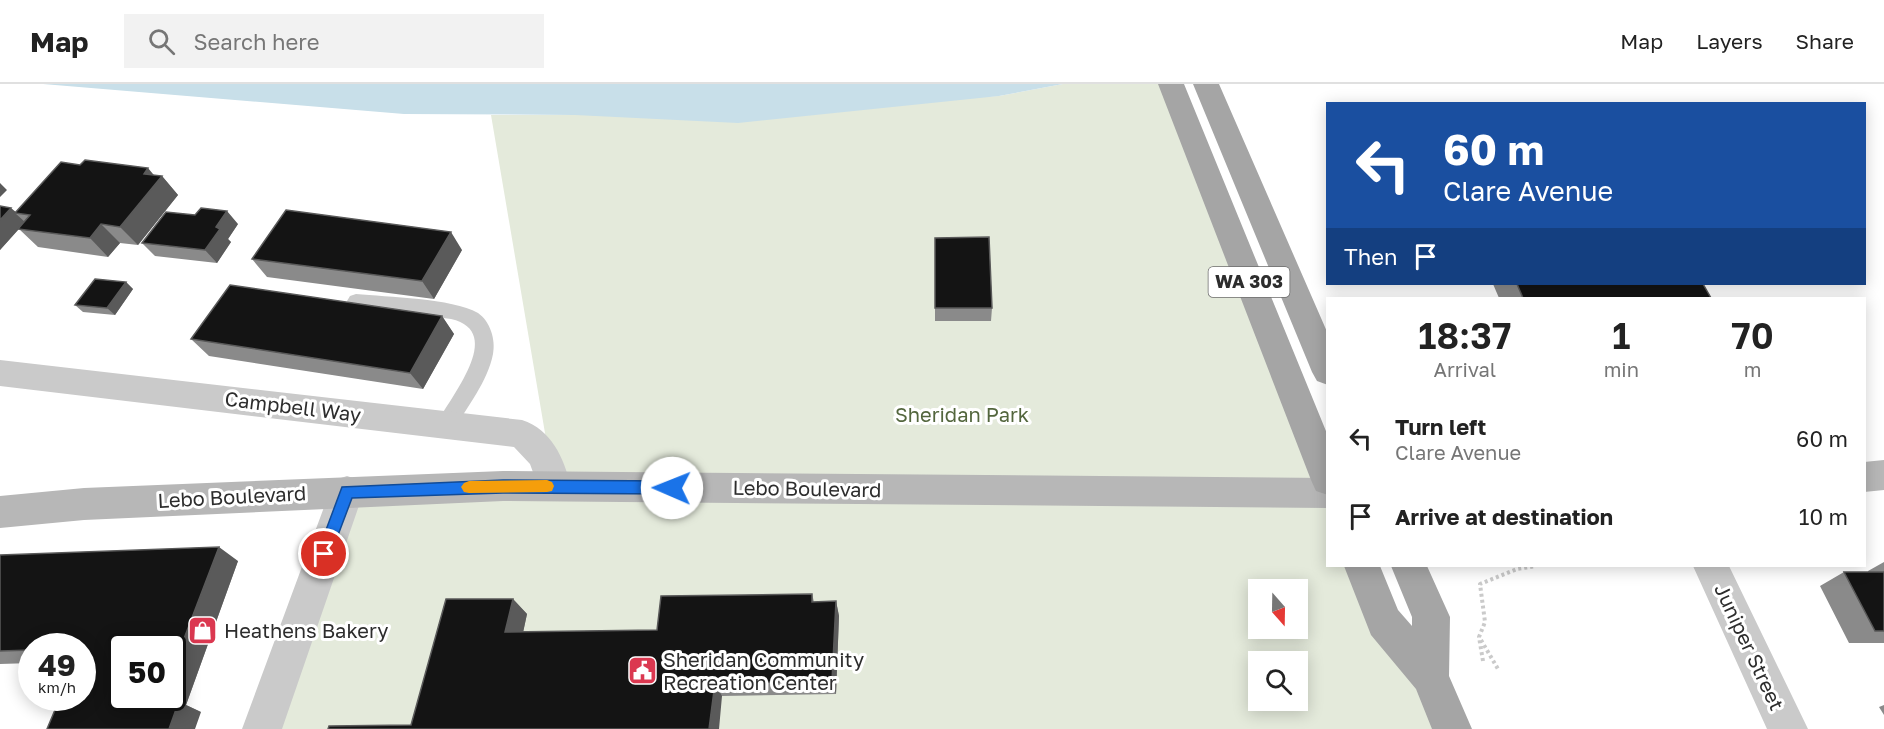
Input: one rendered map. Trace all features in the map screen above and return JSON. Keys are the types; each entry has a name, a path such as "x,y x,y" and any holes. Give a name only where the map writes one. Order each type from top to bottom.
{"main road":[{"name":"WA 303","path":"1170,84 1326,475"},
{"name":"WA 303","path":"1206,84 1326,367"},
{"path":"1866,477 1884,475"},
{"name":"Lebo Boulevard","path":"0,512 84,504 347,491 554,486 1326,493"},
{"path":"1362,567 1384,622 1430,676 1452,729"},
{"path":"1409,567 1431,617 1430,676"}],"street":[{"name":"Campbell Way","path":"0,373 522,434 536,443 544,454 554,486"},
{"path":"262,729 347,491"},
{"name":"Juniper Street","path":"1711,567 1788,729"}],"lane":[{"path":"357,301 454,313 471,317 481,328 484,340 483,358 446,425"}],"path":[{"path":"1483,661 1479,637 1485,622 1480,584 1531,567"},
{"path":"1479,637 1498,669"}],"green space":[{"name":"Sheridan Park","path":"1063,84 1171,84 1326,477 1326,567 1362,567 1384,622 1452,729 262,729 347,491 554,486 491,115 575,115 999,96"}],"water":[{"path":"43,84 1063,84 999,96 738,123 575,115 404,114"}],"building":[{"path":"85,160 148,168 144,174 162,176 120,227 101,224 90,238 18,229 30,215 15,213 61,162 80,165"},
{"path":"0,206 11,208 0,220"},
{"path":"201,208 227,211 216,227 220,229 205,250 142,243 166,212 195,215"},
{"path":"286,210 451,232 422,281 252,259"},
{"path":"989,237 992,308 935,308 935,238"},
{"path":"95,279 126,282 107,308 75,305"},
{"path":"230,285 442,316 410,373 191,339"},
{"path":"1517,285 1704,285 1710,297 1523,297"},
{"path":"219,547 186,633 108,633 108,711 175,711 169,729 47,729 55,711 96,711 96,633 18,633 18,650 0,651 0,555"},
{"path":"1844,572 1884,572 1884,631 1875,631"},
{"name":"Sheridan Community Recreation Center","path":"812,594 812,602 836,601 832,681 715,683 709,729 328,729 329,726 411,725 446,599 513,599 505,632 657,630 661,596"}],"slow traffic":[{"path":"469,487 547,486"}],"place":[{"name":"Heathens Bakery","path":"203,631"},
{"name":"Sheridan Community Recreation Center","path":"642,671"}],"route":[{"path":"324,554 347,491 503,486 672,488"}]}
